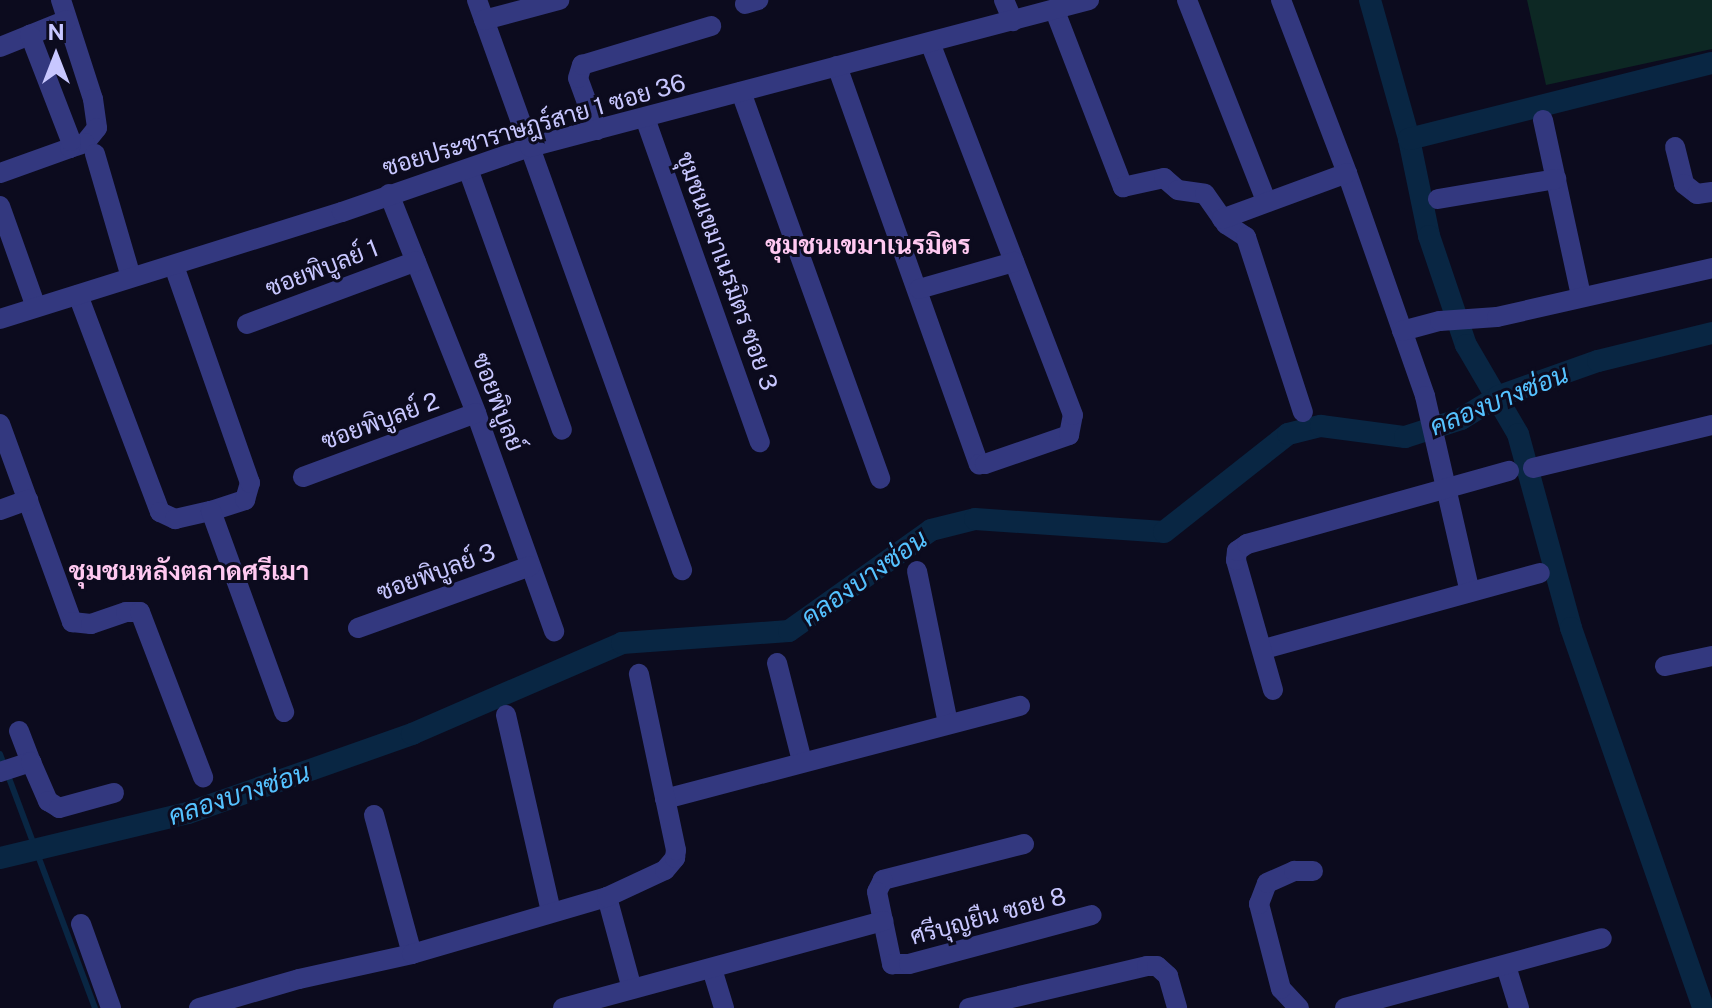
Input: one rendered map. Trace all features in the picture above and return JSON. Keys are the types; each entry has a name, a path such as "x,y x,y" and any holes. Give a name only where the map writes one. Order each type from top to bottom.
{"street":[{"path":"0,173 85,143 97,128 93,99 61,0"},
{"path":"477,0 682,570"},
{"path":"484,20 559,0"},
{"path":"1004,0 1013,21"},
{"name":"ซอยประชาราษฎร์สาย 1 ซอย 36","path":"0,319 174,266 530,147 1089,0"},
{"path":"1187,0 1266,201"},
{"path":"1281,0 1347,173 1402,331 1429,419 1470,592"},
{"path":"1055,11 1123,187 1164,178 1178,190 1205,194 1222,219 1246,237 1303,412"},
{"path":"0,47 67,20"},
{"path":"597,130 578,78 582,65 711,26"},
{"path":"30,35 71,141 70,148"},
{"path":"837,66 979,464 985,464 1069,435 1073,422 930,42"},
{"path":"741,92 880,479"},
{"name":"ชุมชนเขมาเนรมิตร ซอย 3","path":"645,118 760,442"},
{"path":"1543,120 1581,296"},
{"path":"1675,147 1684,184 1697,194 1712,192"},
{"path":"95,154 131,277"},
{"path":"468,169 562,430"},
{"path":"1222,219 1347,173"},
{"path":"1438,199 1556,179"},
{"name":"ซอยพิบูลย์","path":"389,194 476,413 554,631"},
{"path":"0,206 36,307"},
{"name":"ซอยพิบูลย์ 1","path":"247,324 416,261"},
{"path":"919,289 1014,262"},
{"path":"78,295 160,512 175,519 211,511 245,500 250,483 174,266"},
{"path":"1402,331 1453,321 1497,317 1712,268"},
{"name":"ซอยพิบูลย์ 2","path":"303,477 476,413"},
{"path":"1533,468 1712,425"},
{"path":"2,432 72,622 91,624 134,611 145,619 203,777"},
{"path":"1273,690 1264,649 1236,560 1237,551 1247,544 1509,471"},
{"path":"0,510 28,500"},
{"path":"211,511 284,712"},
{"name":"ซอยพิบูลย์ 3","path":"358,628 530,566"},
{"path":"917,571 948,724"},
{"path":"1264,649 1540,573"},
{"path":"1665,666 1712,656"},
{"path":"777,663 802,761"},
{"path":"199,1008 299,979 412,954 607,897 672,864 676,850 639,674"},
{"path":"665,799 1020,706"},
{"path":"506,715 551,911"},
{"path":"19,731 13,768 53,807 68,808 114,793"},
{"path":"374,815 412,954"},
{"path":"576,1006 883,921 877,892 883,880 1024,844"},
{"path":"1299,1008 1281,989 1259,904 1267,883 1294,871 1313,871"},
{"path":"607,897 632,989"},
{"name":"ศรีบุญยืน ซอย 8","path":"883,921 892,964 900,965 1092,915"},
{"path":"81,924 111,1008"},
{"path":"1345,1008 1602,938"},
{"path":"969,1008 1147,966 1157,966 1168,976 1177,1008"},
{"path":"1506,966 1519,1008"},
{"path":"712,969 724,1008"}],"green space":[{"path":"1527,0 1712,0 1712,49 1546,85"}],"waterway":[{"path":"1370,0 1409,139 1429,236 1466,345 1518,434 1571,628 1703,1008"},
{"path":"1409,139 1712,63"},
{"name":"คลองบางซ่อน","path":"0,858 188,813 412,734 622,643 789,631 931,530 975,519 1164,532 1288,434 1321,426 1405,437 1461,419 1499,396 1598,361 1712,333"},
{"path":"0,754 95,1008"}],"district":[{"name":"ชุมชนเขมาเนรมิตร","path":"868,245"},
{"name":"ชุมชนหลังตลาดศรีเมา","path":"189,571"}]}
